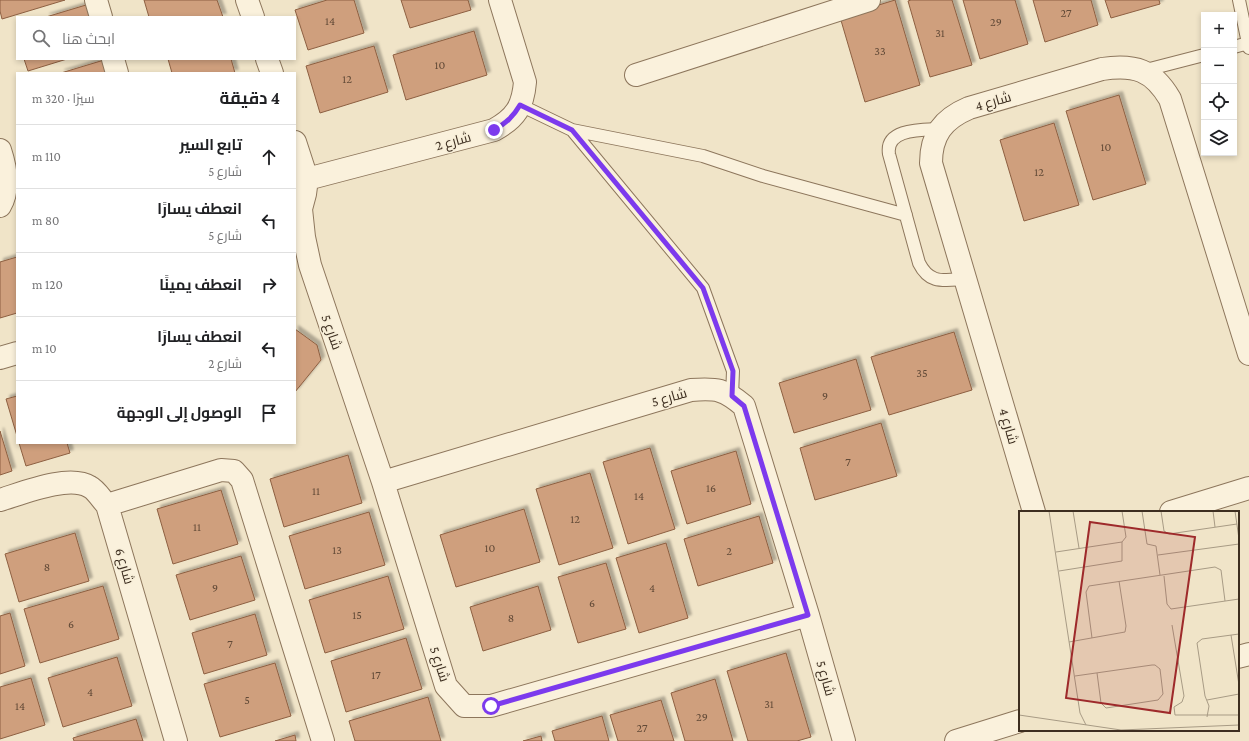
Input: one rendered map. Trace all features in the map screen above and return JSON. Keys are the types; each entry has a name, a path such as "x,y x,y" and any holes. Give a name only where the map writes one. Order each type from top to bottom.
{"street":[{"path":"96,0 101,16"},
{"path":"247,0 253,16"},
{"name":"شارع 2","path":"308,179 494,130 505,124 514,116 524,94 524,82 500,0"},
{"path":"636,75 869,0"},
{"path":"113,60 117,72"},
{"path":"267,60 272,72"},
{"name":"شارع 4","path":"1034,511 931,163 931,151 935,139 940,129 948,120 969,108 1102,69 1129,67 1142,71 1154,78 1170,99 1249,354"},
{"path":"296,145 308,179"},
{"path":"0,150 5,166 6,186 4,200 0,206"},
{"name":"شارع 5","path":"308,179 305,194 298,209 310,265 383,482 446,686 464,706 491,706 808,615"},
{"path":"0,358 16,353"},
{"name":"شارع 5","path":"383,482 691,390 710,388 732,396 744,406 808,615 844,741"},
{"path":"107,505 221,470 234,471 242,480 323,741"},
{"name":"شارع 6","path":"0,500 50,485 72,482 91,487 107,505 176,741"},
{"path":"1174,511 1249,488"},
{"path":"1239,657 1249,654"},
{"path":"956,741 1019,721"}],"lane":[{"path":"1237,47 1248,46 1239,0"},
{"path":"1142,71 1201,56"},
{"path":"520,105 572,130 704,156 763,176 906,215"},
{"path":"940,129 905,132 899,135 890,144 888,149 919,263 923,270 928,276 936,280 966,279"},
{"path":"572,130 703,288 733,371 732,396"}],"building":[{"path":"0,0 65,0 2,19"},
{"path":"144,0 217,0 223,16 149,16"},
{"path":"327,0 354,0 364,33 308,50 295,10"},
{"path":"401,0 468,0 471,10 410,28"},
{"path":"895,0 920,85 865,102 840,17"},
{"path":"952,0 972,65 930,77 908,1"},
{"path":"963,0 1015,0 1028,44 980,59"},
{"path":"1033,0 1091,0 1098,25 1045,42"},
{"path":"1105,0 1159,0 1160,4 1111,18"},
{"path":"86,5 90,16 49,16"},
{"path":"474,31 487,75 406,100 393,55"},
{"path":"374,46 388,92 320,113 306,66"},
{"path":"24,60 64,60 28,71"},
{"path":"104,60 107,72 64,72"},
{"path":"168,60 231,60 235,72 172,72"},
{"path":"1119,95 1146,184 1093,200 1066,111"},
{"path":"1054,123 1079,205 1024,221 1000,140"},
{"path":"16,257 16,313 0,318 0,262"},
{"path":"296,330 317,345 321,360 296,391"},
{"path":"954,332 972,390 889,415 871,357"},
{"path":"856,359 871,410 794,433 779,383"},
{"path":"16,396 16,433 6,399"},
{"path":"881,423 897,476 815,500 800,448"},
{"path":"0,431 12,471 0,475"},
{"path":"19,444 67,444 70,453 26,466"},
{"path":"650,448 675,529 628,544 603,462"},
{"path":"736,451 751,504 687,524 671,471"},
{"path":"348,455 362,503 284,527 270,479"},
{"path":"590,473 613,548 559,565 536,489"},
{"path":"221,490 238,544 173,564 157,509"},
{"path":"524,509 540,562 456,587 440,535"},
{"path":"369,512 385,565 305,589 289,536"},
{"path":"759,516 773,563 698,586 684,539"},
{"path":"75,533 89,581 19,602 5,554"},
{"path":"666,543 688,618 639,633 616,558"},
{"path":"241,556 255,600 190,620 176,575"},
{"path":"606,563 626,629 578,643 558,577"},
{"path":"388,576 404,629 325,653 309,600"},
{"path":"103,586 119,639 40,663 24,609"},
{"path":"538,586 551,630 483,651 470,607"},
{"path":"10,613 25,666 0,674 0,616"},
{"path":"255,614 267,655 204,674 192,633"},
{"path":"406,638 422,689 346,712 331,661"},
{"path":"786,653 811,737 797,741 748,741 727,671"},
{"path":"117,657 132,706 63,727 48,678"},
{"path":"275,663 291,716 220,737 204,684"},
{"path":"31,678 45,725 0,739 0,687"},
{"path":"715,679 733,741 685,741 671,693"},
{"path":"428,697 441,741 355,741 349,721"},
{"path":"661,700 674,741 618,741 610,715"},
{"path":"602,716 609,741 555,741 552,731"},
{"path":"136,719 143,741 74,741 73,738"},
{"path":"295,735 296,741 275,741"},
{"path":"541,736 542,741 523,741"}],"route":[{"path":"491,706 808,615 744,406 732,396 733,371 703,288 572,130 520,105 514,116 505,124 494,130"}]}
